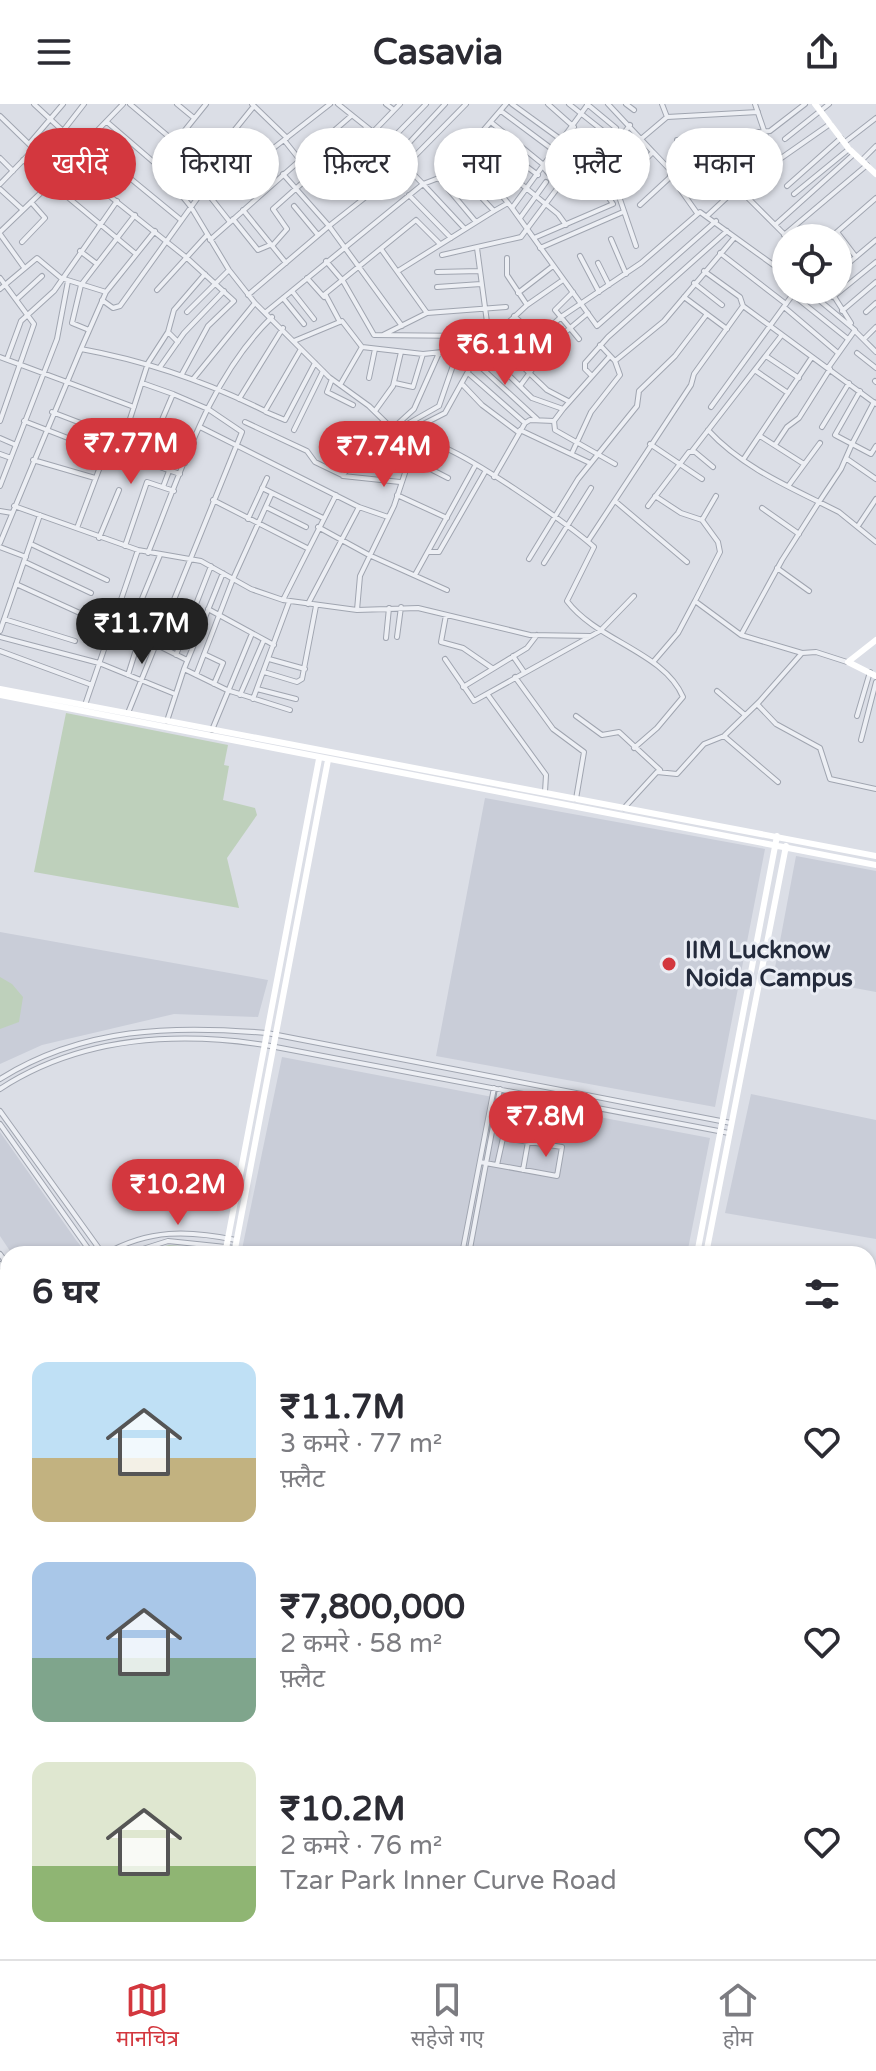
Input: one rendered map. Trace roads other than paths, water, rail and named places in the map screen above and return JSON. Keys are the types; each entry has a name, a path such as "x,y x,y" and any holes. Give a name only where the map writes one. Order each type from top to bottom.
{"street":[{"path":"34,104 60,128"},
{"path":"43,128 63,104"},
{"path":"100,128 123,104"},
{"path":"130,104 158,128"},
{"path":"177,104 195,118"},
{"path":"187,128 206,104"},
{"path":"279,144 330,104"},
{"path":"338,104 366,128"},
{"path":"386,104 394,110"},
{"path":"377,128 400,104"},
{"path":"403,128 426,104"},
{"path":"418,133 445,104"},
{"path":"418,153 466,104"},
{"path":"488,128 506,104"},
{"path":"512,104 547,128"},
{"path":"548,104 573,128 587,104 616,128"},
{"path":"569,104 600,128"},
{"path":"608,104 632,128"},
{"path":"626,104 634,110"},
{"path":"662,104 667,117"},
{"path":"755,104 763,128"},
{"path":"777,128 805,104"},
{"path":"815,104 847,146 876,174"},
{"path":"785,139 829,104"},
{"path":"65,128 81,105"},
{"path":"236,128 254,105 286,139 295,154"},
{"path":"501,111 545,142"},
{"path":"650,131 667,117 758,112"},
{"path":"0,116 24,139"},
{"path":"337,128 351,116"},
{"path":"794,194 876,118"},
{"path":"106,122 152,161"},
{"path":"442,255 509,242 529,230 559,183 492,123"},
{"path":"783,157 830,124"},
{"path":"787,186 847,146"},
{"path":"776,224 847,146"},
{"path":"799,224 864,162 876,146"},
{"path":"650,149 666,167"},
{"path":"650,155 653,152"},
{"path":"0,158 13,171"},
{"path":"23,160 0,186 23,210"},
{"path":"157,290 208,238 295,164"},
{"path":"529,187 544,167"},
{"path":"529,168 538,175"},
{"path":"214,200 258,250 271,245 287,229 273,209 295,187 283,174"},
{"path":"418,179 465,229"},
{"path":"418,188 434,179"},
{"path":"640,205 666,180"},
{"path":"136,183 181,220"},
{"path":"520,218 545,183"},
{"path":"529,193 547,205 566,225"},
{"path":"846,224 876,198"},
{"path":"71,200 136,254"},
{"path":"185,200 229,270 255,303 323,371 375,412 413,449"},
{"path":"102,300 118,308 196,200"},
{"path":"306,200 361,266 402,326"},
{"path":"248,295 362,200"},
{"path":"266,312 403,200"},
{"path":"414,200 451,238"},
{"path":"458,200 476,222"},
{"path":"484,200 494,211"},
{"path":"506,200 597,326 716,221"},
{"path":"512,208 519,200"},
{"path":"534,238 610,208 612,200"},
{"path":"619,200 636,246"},
{"path":"689,200 697,213 716,221 734,238 772,264"},
{"path":"707,216 724,200"},
{"path":"750,200 774,224"},
{"path":"7,359 17,329 28,313 54,291 79,251 117,201 234,301 208,326 182,374"},
{"path":"22,242 45,218 31,202 0,233 23,266"},
{"path":"398,271 508,203"},
{"path":"294,206 318,235"},
{"path":"243,210 286,263"},
{"path":"540,248 623,212"},
{"path":"514,316 536,338 561,317 626,274 697,213"},
{"path":"89,330 72,323 81,285 135,215"},
{"path":"325,299 325,294 418,220 439,243"},
{"path":"91,593 0,545 52,412 102,300 155,231"},
{"path":"591,375 585,369 585,363 600,345 727,231"},
{"path":"615,361 664,321 734,238"},
{"path":"611,239 626,274"},
{"path":"852,260 876,240"},
{"path":"477,248 490,337 547,390 569,401"},
{"path":"381,249 427,313"},
{"path":"79,251 97,264"},
{"path":"852,252 856,257"},
{"path":"720,253 838,353"},
{"path":"580,256 599,292"},
{"path":"0,289 23,266 37,258 61,278 106,292"},
{"path":"507,258 507,275 527,305"},
{"path":"326,261 343,281 372,332 379,337 469,336"},
{"path":"852,282 876,262"},
{"path":"598,263 609,285"},
{"path":"518,293 553,266"},
{"path":"187,312 229,270"},
{"path":"437,272 480,271"},
{"path":"704,271 740,297 743,306 769,328 875,403 847,459 777,568 741,635"},
{"path":"181,474 119,455 148,363 168,332 174,310 205,274"},
{"path":"17,299 42,276"},
{"path":"0,278 34,324 0,421"},
{"path":"307,278 340,322"},
{"path":"400,436 445,413 490,337 564,279"},
{"path":"0,486 61,327 68,281"},
{"path":"842,311 876,282"},
{"path":"694,283 722,305"},
{"path":"437,287 481,284"},
{"path":"160,367 224,291"},
{"path":"292,291 314,319"},
{"path":"573,292 556,306 579,339"},
{"path":"683,296 727,329"},
{"path":"283,298 304,324"},
{"path":"194,378 255,303"},
{"path":"866,312 876,303"},
{"path":"808,304 848,339"},
{"path":"824,304 876,351"},
{"path":"838,304 855,330"},
{"path":"588,541 743,306"},
{"path":"711,407 785,306"},
{"path":"379,337 427,313 506,307"},
{"path":"520,386 528,372 569,327 588,313"},
{"path":"529,559 590,463 637,406 643,386 675,356 707,314"},
{"path":"148,553 219,388 243,349 272,317"},
{"path":"294,341 340,322 346,323 362,347 423,354 481,348"},
{"path":"864,339 876,327"},
{"path":"239,399 283,328"},
{"path":"775,445 787,427 799,418 855,330"},
{"path":"168,332 178,342"},
{"path":"648,506 781,336"},
{"path":"572,453 591,412 618,380 620,370 600,345"},
{"path":"340,385 362,347"},
{"path":"481,348 532,398 563,409"},
{"path":"81,349 148,363 194,378 285,420 315,363"},
{"path":"265,411 301,349"},
{"path":"369,378 375,349"},
{"path":"393,430 439,406 458,351"},
{"path":"375,412 395,383 401,352"},
{"path":"339,475 393,430 420,400 439,353"},
{"path":"857,353 876,368"},
{"path":"395,383 413,387 423,354"},
{"path":"610,356 554,421 555,430 615,464"},
{"path":"766,356 799,378"},
{"path":"0,357 134,407"},
{"path":"743,460 812,357"},
{"path":"474,361 537,419"},
{"path":"294,430 323,371"},
{"path":"756,371 788,393"},
{"path":"468,373 525,423"},
{"path":"332,379 327,392 353,405"},
{"path":"128,713 242,430 208,409 142,383"},
{"path":"822,427 849,383"},
{"path":"462,384 482,405 519,431 590,463"},
{"path":"860,391 834,433 874,456 876,446"},
{"path":"150,448 173,394"},
{"path":"52,412 112,435 77,528"},
{"path":"494,477 525,423 537,419 554,421"},
{"path":"24,421 105,452"},
{"path":"245,422 307,451 315,462 339,475 400,482"},
{"path":"159,427 194,443"},
{"path":"200,427 359,507 388,517"},
{"path":"708,430 743,460 858,526 876,542"},
{"path":"760,436 804,464"},
{"path":"0,438 16,445"},
{"path":"124,438 185,463"},
{"path":"789,485 820,443"},
{"path":"413,449 434,444 494,477 588,541 594,550 567,597 570,606 600,631 653,661 681,692 682,701 634,748"},
{"path":"650,444 702,479"},
{"path":"357,610 357,591 369,555 388,517 413,449"},
{"path":"692,451 713,467"},
{"path":"0,454 11,458"},
{"path":"409,458 448,478"},
{"path":"847,459 876,479"},
{"path":"33,460 95,478"},
{"path":"415,575 475,466"},
{"path":"163,487 169,471"},
{"path":"428,552 439,552 485,472"},
{"path":"248,519 267,478"},
{"path":"125,546 147,482 174,491"},
{"path":"262,488 323,518"},
{"path":"544,563 591,488"},
{"path":"99,538 119,490"},
{"path":"196,675 233,579 272,493"},
{"path":"253,699 307,548 336,495"},
{"path":"397,495 447,518"},
{"path":"653,661 678,633 720,552 718,542 702,520 681,513 655,496"},
{"path":"702,520 716,496"},
{"path":"858,526 876,499"},
{"path":"213,500 307,548"},
{"path":"615,501 687,562"},
{"path":"14,506 138,550 211,566 266,596 286,601 357,610 401,607 537,635 591,636"},
{"path":"266,507 306,527"},
{"path":"308,605 359,507"},
{"path":"762,508 799,534"},
{"path":"0,511 12,513"},
{"path":"40,515 0,630 99,663 175,694"},
{"path":"318,527 369,555 447,590"},
{"path":"31,544 107,580"},
{"path":"85,705 138,550"},
{"path":"128,675 139,640 130,628 160,555"},
{"path":"176,655 211,566"},
{"path":"777,568 809,591"},
{"path":"167,721 187,660 223,573"},
{"path":"16,584 82,614"},
{"path":"445,659 474,701 600,631 634,596"},
{"path":"695,601 741,635 802,653 816,652 848,662 874,677"},
{"path":"264,672 297,682 302,679 316,606"},
{"path":"397,637 401,607"},
{"path":"386,638 389,608"},
{"path":"208,609 251,636 274,645"},
{"path":"446,615 441,642 463,648 492,668"},
{"path":"4,619 75,641"},
{"path":"463,687 532,645 537,635"},
{"path":"212,730 251,636"},
{"path":"240,695 263,640"},
{"path":"848,662 876,640"},
{"path":"155,644 187,660"},
{"path":"0,651 92,685"},
{"path":"576,716 602,735 619,732 660,770 677,774 704,744 724,736 802,653"},
{"path":"204,654 223,663 214,684"},
{"path":"513,656 524,672"},
{"path":"269,659 305,669"},
{"path":"184,669 227,690 290,710"},
{"path":"515,677 553,729 584,752 576,799"},
{"path":"857,716 874,677"},
{"path":"861,740 874,677"},
{"path":"0,689 212,730 622,817 876,865"},
{"path":"257,689 296,699"},
{"path":"717,691 745,715"},
{"path":"0,695 320,755"},
{"path":"488,695 546,775 544,793"},
{"path":"757,704 776,724 820,748 830,779 876,789"},
{"path":"724,736 778,782"},
{"path":"226,1246 320,755"},
{"path":"329,757 544,793 876,856"},
{"path":"235,1246 329,757"},
{"path":"622,817 624,808 660,770"},
{"path":"699,1246 777,836"},
{"path":"708,1246 787,838"},
{"path":"0,1079 64,1048 129,1032 173,1028 267,1033 731,1123"},
{"path":"0,1089 66,1057 129,1040 182,1038 273,1046 729,1133"},
{"path":"468,1246 497,1089"},
{"path":"0,1111 98,1246"},
{"path":"0,1124 86,1246"},
{"path":"483,1162 497,1165 523,1170 557,1176 562,1147 503,1138 497,1165"},
{"path":"523,1170 528,1142"},
{"path":"126,1246 161,1233 182,1231 226,1246"},
{"path":"152,1246 168,1241 226,1246"}],"place":[{"name":"IIM Lucknow Noida Campus","path":"669,964"}]}
